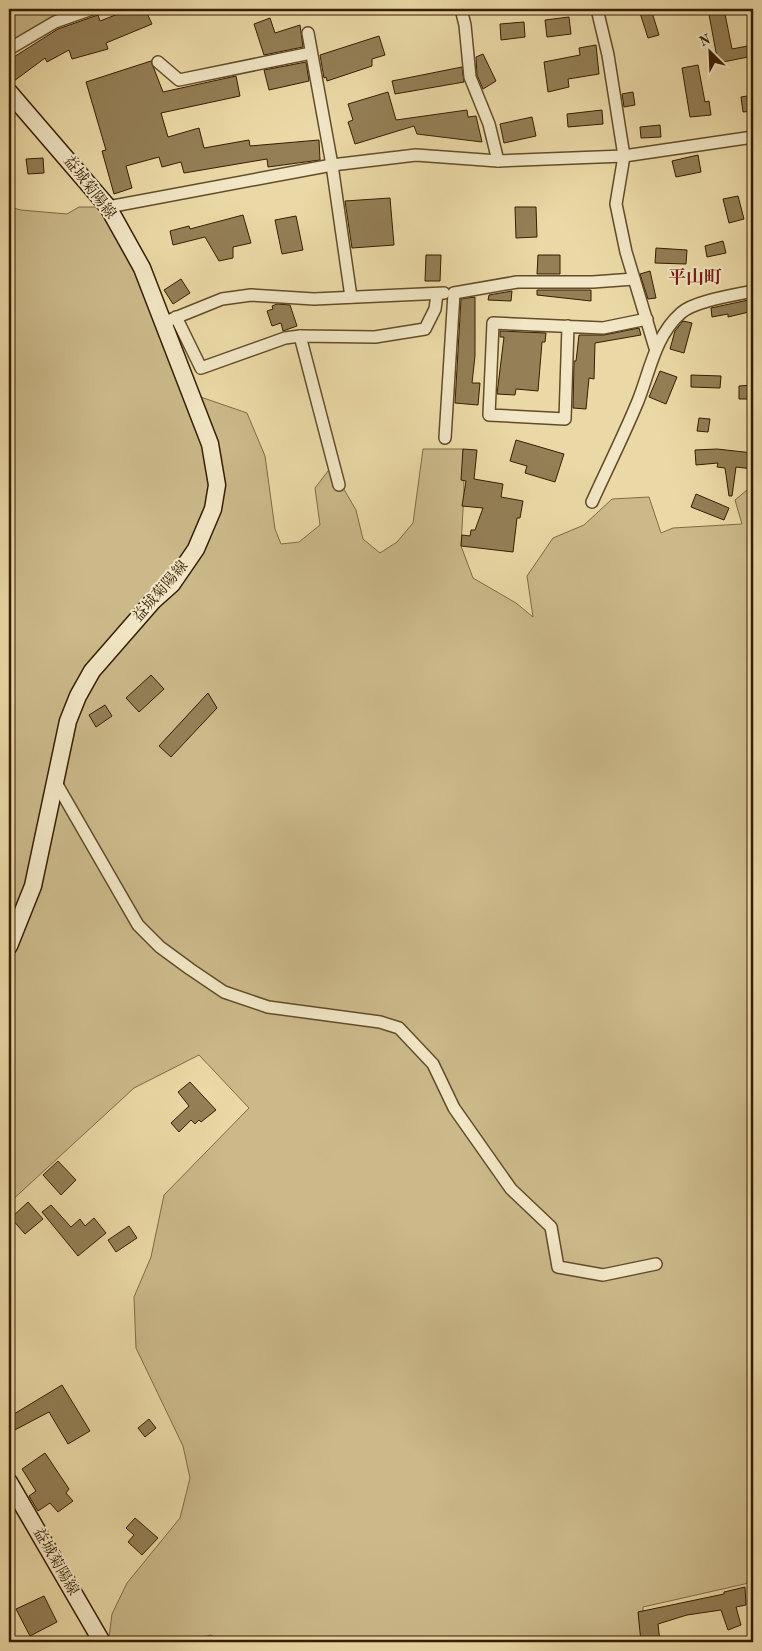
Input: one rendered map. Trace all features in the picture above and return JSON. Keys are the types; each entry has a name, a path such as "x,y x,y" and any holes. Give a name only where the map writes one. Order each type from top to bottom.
{"main road":[{"name":"益城菊陽線","path":"9,92 108,207 170,320 210,444 217,485 213,509 196,550 172,584 153,601 92,671 78,696 68,721 55,781 49,822 33,886 9,946"},
{"name":"益城菊陽線","path":"9,1482 102,1642"}],"street":[{"path":"9,49 55,22 92,9"},
{"path":"461,9 465,25 470,77 488,124 498,161"},
{"path":"597,9 608,55 624,156 616,204 634,279 656,348"},
{"path":"308,33 332,165 351,297"},
{"path":"158,62 179,80 311,52"},
{"path":"108,207 332,165 416,155 498,161 624,156 753,137"},
{"path":"437,294 435,309 425,329 375,337 300,336 285,338 201,368 170,320 222,299 251,295 314,299 437,294 454,293 517,282 593,282 634,279"},
{"path":"592,502 638,401 656,348 682,312 716,298 753,291"},
{"path":"445,438 454,293"},
{"path":"568,326 565,419 488,415 494,323 568,326 603,328 647,319"},
{"path":"300,336 338,485"},
{"path":"55,781 138,924 160,947 224,992 268,1007 380,1022 399,1028 433,1064 454,1108 511,1189 551,1227 558,1267 603,1275 656,1264"}],"shaded area":[{"path":"9,9 77,9 9,46"},
{"path":"9,207 21,210 67,214 79,207 108,207 192,394 247,413 265,456 275,529 281,544 299,542 320,525 315,488 331,467 356,510 363,539 380,553 397,542 413,523 423,449 463,449 464,492 461,546 473,578 516,603 533,617 527,576 553,538 584,525 612,499 649,497 661,533 673,528 742,524 735,500 753,485 753,1609 749,1583 643,1607 644,1642 231,1642 210,1635 191,1642 113,1642 109,1637 112,1614 127,1583 180,1518 190,1478 183,1446 136,1348 134,1297 151,1257 164,1195 249,1108 199,1055 134,1088 9,1203"}],"building":[{"path":"131,9 145,9 152,24 106,43 108,49 72,59 69,50 47,62 45,58 14,81 9,73 9,60 58,29 98,15 100,21"},
{"path":"651,9 659,35 648,38 640,13"},
{"path":"708,9 724,9 732,49 753,45 753,56 718,63"},
{"path":"569,17 571,34 547,37 545,20"},
{"path":"270,18 275,33 300,25 303,47 264,55 254,24"},
{"path":"524,22 525,37 501,40 500,24"},
{"path":"379,36 385,55 372,59 372,66 327,81 326,77 324,78 320,55"},
{"path":"596,45 599,74 568,79 569,87 548,92 544,62 580,55 579,48"},
{"path":"483,54 496,81 483,89 477,75 476,57"},
{"path":"151,61 163,92 236,76 240,96 161,113 168,137 199,128 204,148 249,140 250,146 319,140 320,160 268,167 267,159 184,173 181,162 162,167 159,157 126,166 132,188 114,194 102,151 106,150 86,82"},
{"path":"306,62 309,81 269,90 264,70"},
{"path":"698,65 705,102 709,101 711,115 690,117 682,68"},
{"path":"462,67 464,82 395,94 392,81"},
{"path":"388,92 396,120 467,110 468,117 476,116 482,142 417,134 414,126 355,144 348,122 353,120 348,104"},
{"path":"633,92 635,105 624,107 622,94"},
{"path":"753,95 753,111 743,112 741,97"},
{"path":"602,110 603,124 568,127 567,114"},
{"path":"532,117 536,136 504,143 500,124"},
{"path":"660,125 661,137 641,138 640,127"},
{"path":"698,155 701,172 676,177 672,161"},
{"path":"43,158 44,173 28,174 26,159"},
{"path":"738,196 744,219 729,223 723,199"},
{"path":"390,198 394,245 352,248 345,201"},
{"path":"515,207 536,207 537,237 516,238"},
{"path":"243,215 251,243 233,247 233,258 219,261 205,237 173,245 170,231 189,226 190,229"},
{"path":"296,216 303,250 282,254 275,220"},
{"path":"723,241 726,253 707,257 705,246"},
{"path":"656,248 687,250 686,264 655,263"},
{"path":"426,255 441,255 440,281 425,281"},
{"path":"538,255 560,255 560,274 537,274"},
{"path":"650,271 656,298 648,299 640,274"},
{"path":"181,279 190,293 173,304 164,290"},
{"path":"537,290 591,290 591,301 537,295"},
{"path":"512,291 511,301 488,300 489,295"},
{"path":"475,297 475,356 472,383 480,383 478,405 455,403 461,299"},
{"path":"753,299 753,311 728,317 728,314 712,317 711,308"},
{"path":"277,304 290,305 297,326 283,331 281,323 272,326 267,311 273,309 272,306"},
{"path":"683,321 692,323 684,353 670,349 675,331"},
{"path":"639,328 641,335 595,343 594,379 589,378 586,409 573,408 574,361 576,361 579,335 604,335"},
{"path":"500,331 546,333 545,342 542,342 538,391 516,389 515,395 497,394 504,337 500,337"},
{"path":"660,371 677,377 666,404 649,397"},
{"path":"691,375 721,376 720,388 691,387"},
{"path":"753,385 753,399 739,399 739,386"},
{"path":"699,418 710,419 708,432 697,431"},
{"path":"516,440 564,454 555,482 525,473 527,466 510,461"},
{"path":"463,449 477,450 474,479 503,484 501,497 523,501 520,518 517,518 513,552 461,546 462,535 470,536 471,530 475,530 483,508 462,506 466,481 461,480"},
{"path":"717,449 753,453 753,469 736,467 732,496 729,496 725,468 717,467 718,463 696,465 695,450"},
{"path":"696,494 729,508 724,520 691,507"},
{"path":"151,675 164,689 139,712 126,698"},
{"path":"208,693 217,708 171,757 159,746"},
{"path":"105,705 112,716 96,727 89,715"},
{"path":"190,1082 216,1110 201,1122 199,1120 195,1124 191,1120 179,1132 171,1123 189,1106 178,1092"},
{"path":"58,1161 76,1180 61,1195 43,1175"},
{"path":"28,1202 43,1219 25,1234 11,1218"},
{"path":"51,1205 71,1227 80,1219 85,1226 94,1218 106,1233 78,1256 42,1212"},
{"path":"129,1226 137,1238 116,1252 108,1240"},
{"path":"62,1385 90,1431 68,1444 49,1412 9,1433 9,1417"},
{"path":"149,1419 156,1428 145,1437 138,1428"},
{"path":"45,1453 69,1489 66,1493 73,1501 58,1512 50,1503 38,1511 29,1496 36,1491 22,1469"},
{"path":"135,1518 158,1538 142,1555 128,1542 134,1535 126,1528"},
{"path":"745,1587 746,1605 736,1607 741,1625 728,1630 721,1610 687,1615 658,1624 660,1642 641,1642 638,1612 724,1594 724,1592"},
{"path":"44,1596 57,1622 30,1636 16,1609"}],"district":[{"name":"平山町","path":"695,278"}]}
